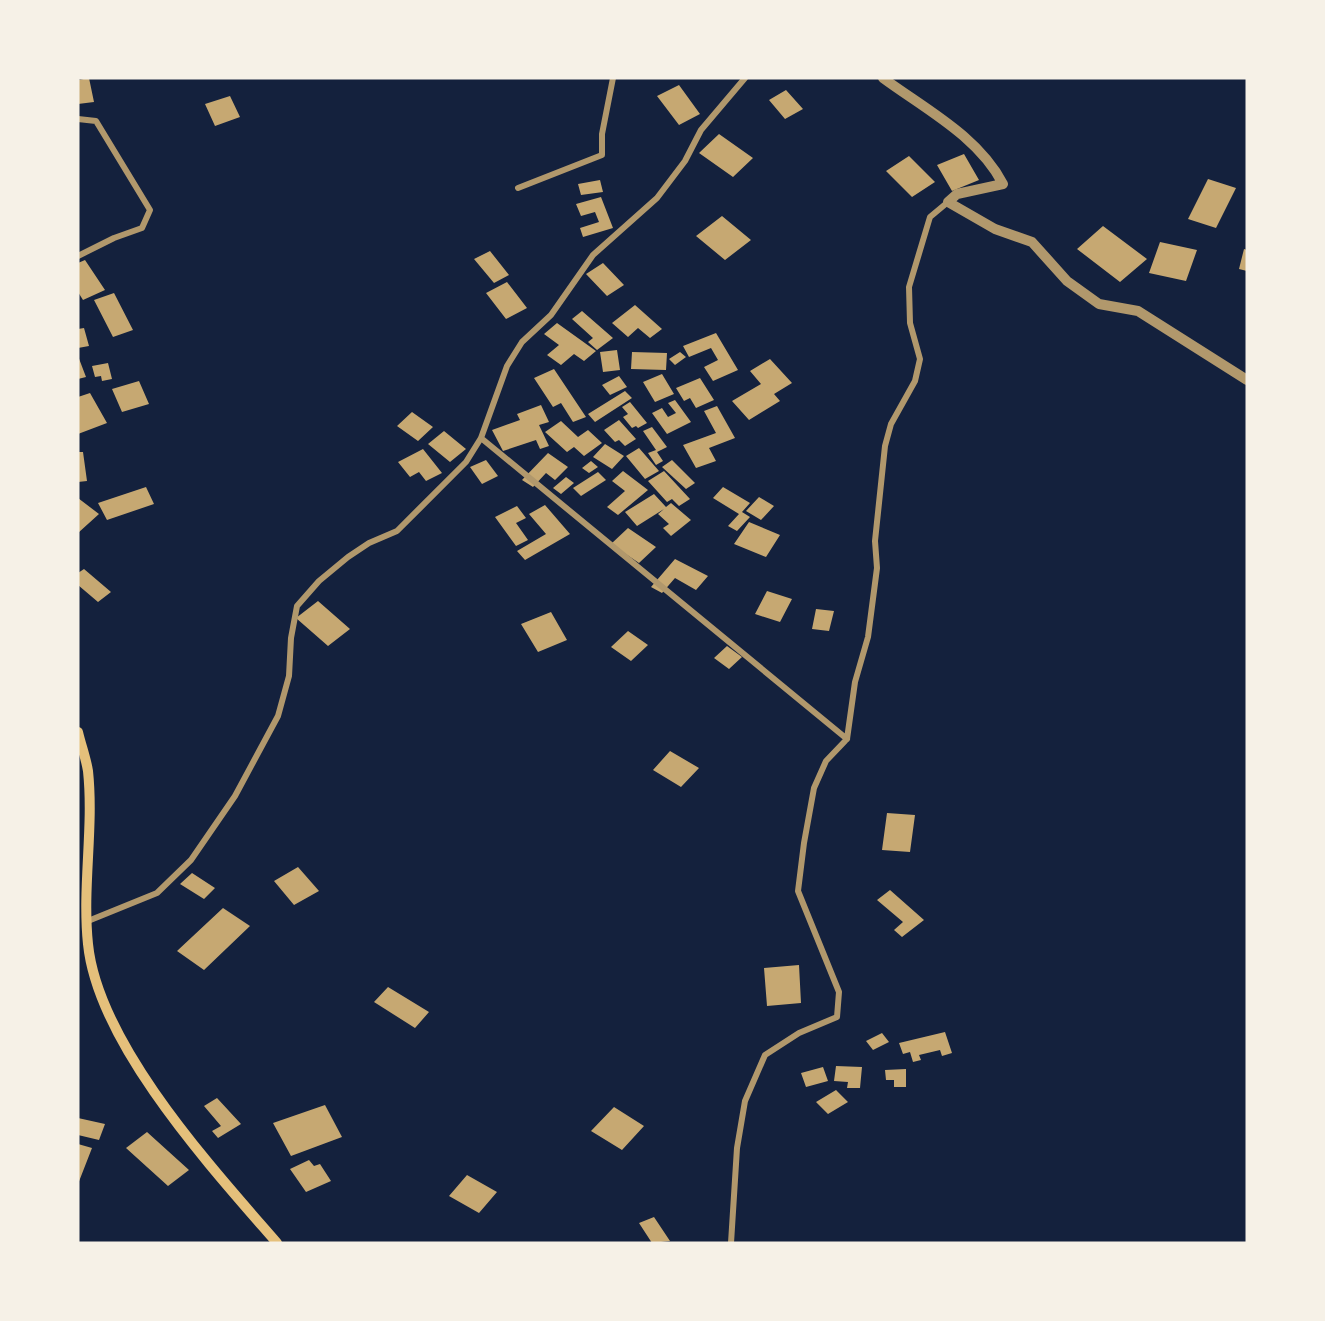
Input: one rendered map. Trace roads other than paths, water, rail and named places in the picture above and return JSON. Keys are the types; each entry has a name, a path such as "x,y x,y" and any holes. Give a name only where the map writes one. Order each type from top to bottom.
{"main road":[{"path":"78,732 88,780 88,944 96,979 129,1055 222,1180 277,1243"}],"street":[{"path":"519,188 602,155 603,134 613,78"},
{"path":"88,921 157,893 191,860 235,796 278,716 289,676 291,638 297,606 319,581 348,557 404,525 451,480 481,438 507,366 522,342 551,315 593,255 657,198 685,161 701,130 745,78"},
{"path":"731,1243 737,1148 746,1101 765,1055 799,1033 837,1017 839,992 798,891 814,788 825,761 848,739 855,682 868,637 877,568 874,541 885,446 891,424 915,381 920,359 909,323 909,287 930,217 957,194 1003,184 993,164 970,141 883,78"},
{"path":"78,119 96,121 150,210 142,228 114,238 78,256"},
{"path":"948,202 994,229 1032,242 1067,281 1099,304 1138,311 1247,380"},
{"path":"481,438 848,739"}]}
